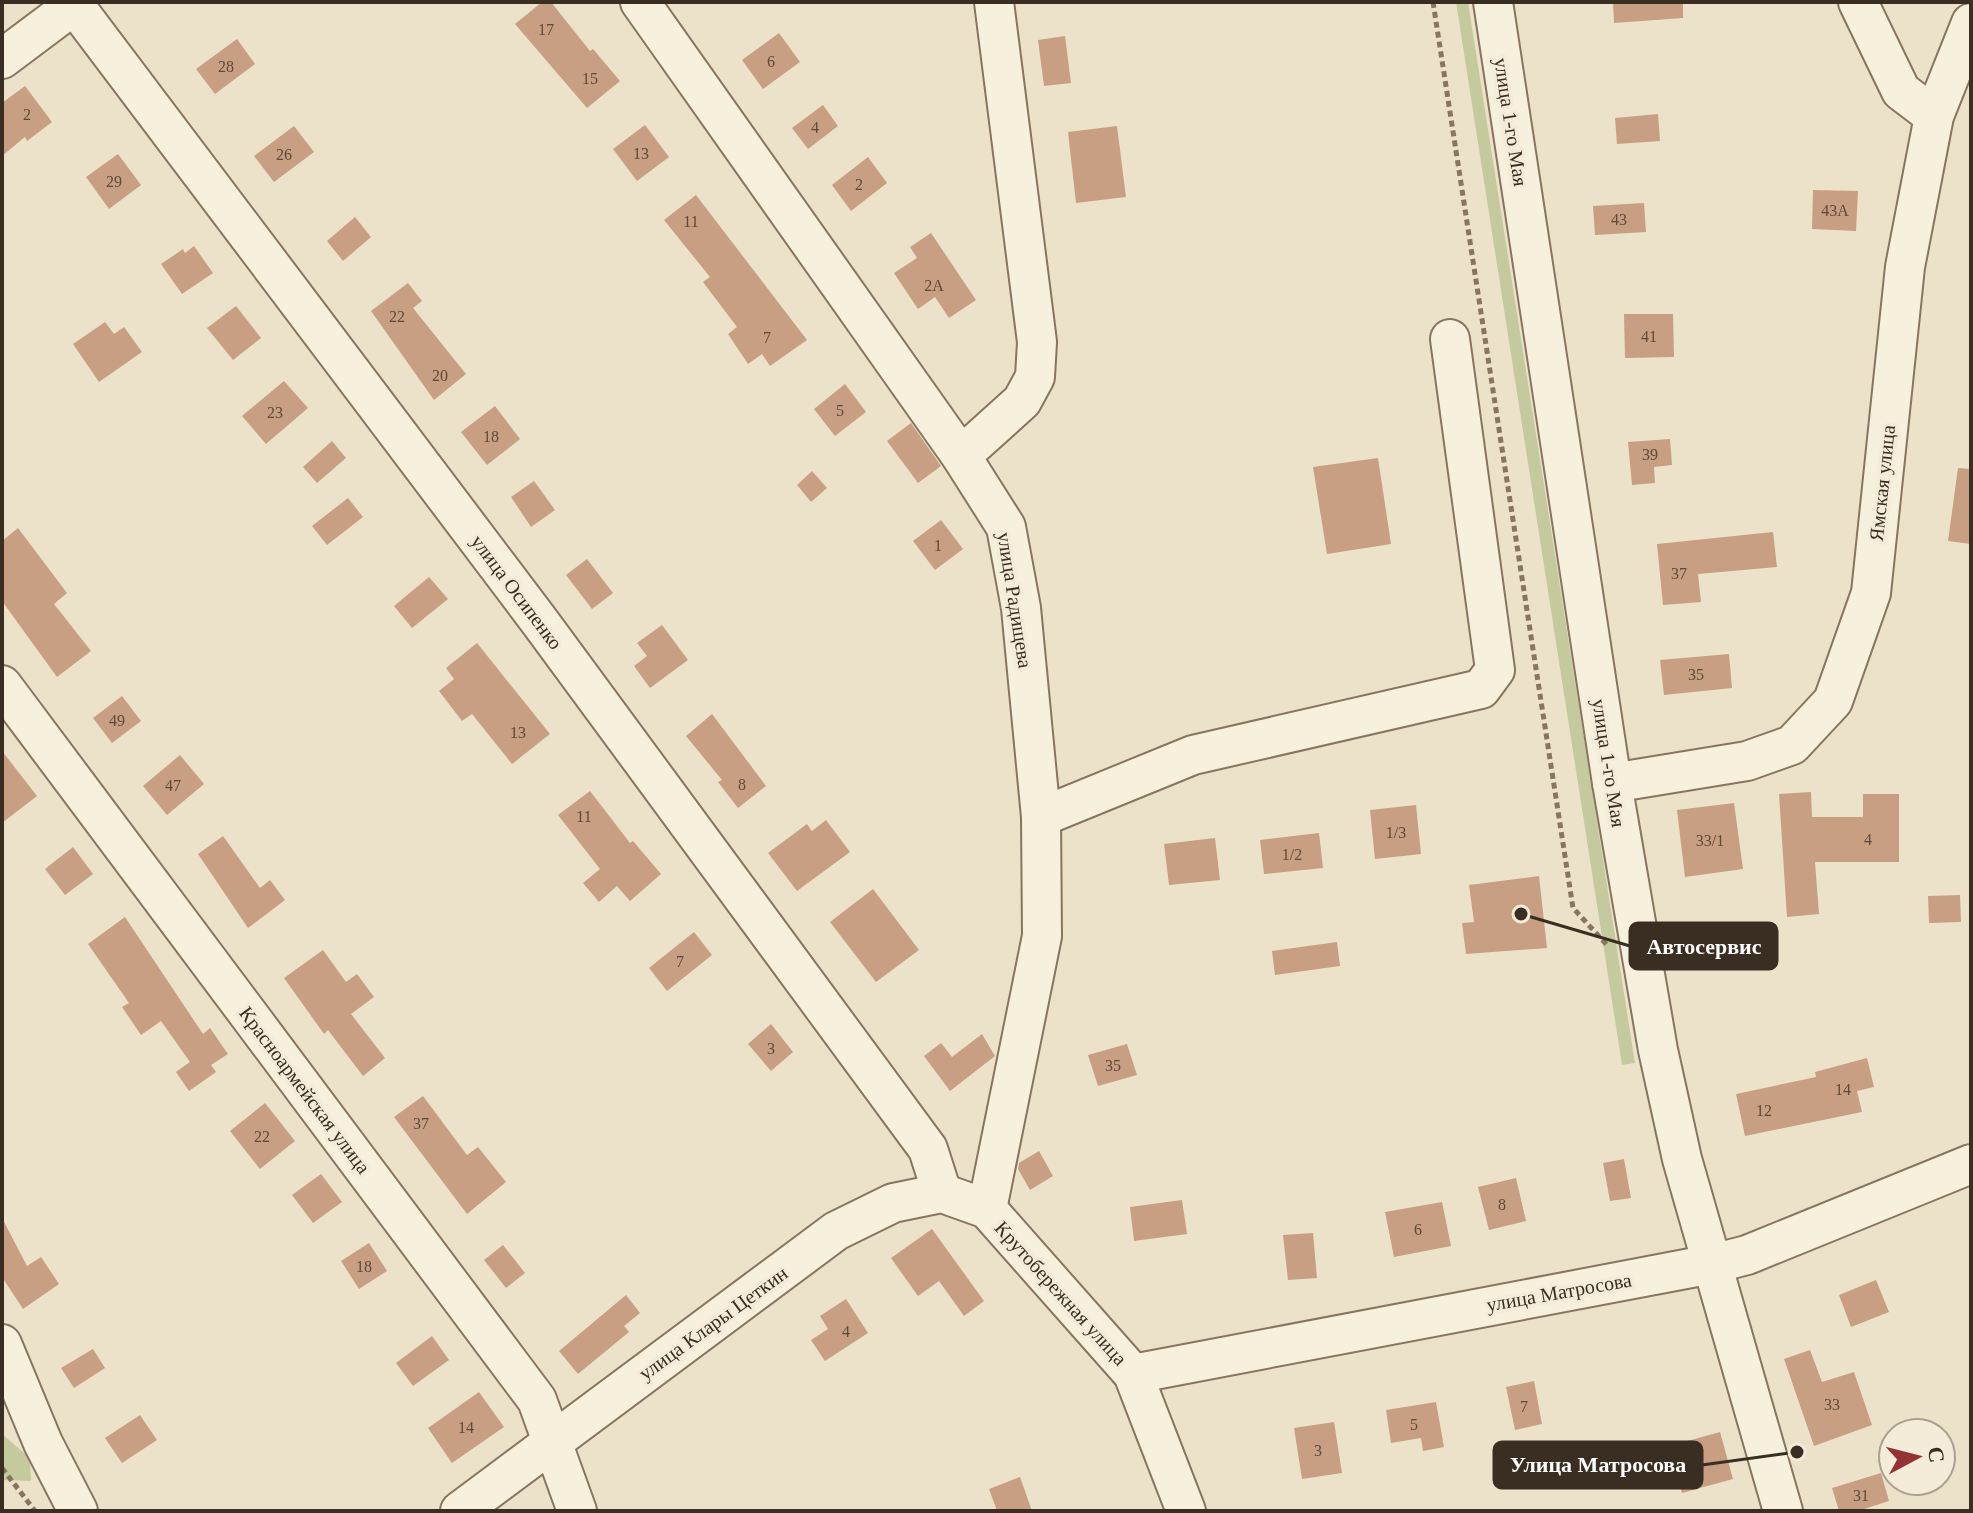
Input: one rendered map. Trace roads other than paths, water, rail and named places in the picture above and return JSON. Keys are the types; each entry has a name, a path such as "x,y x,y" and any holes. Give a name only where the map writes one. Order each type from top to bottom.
{"street":[{"name":"улица Радищева","path":"640,2 961,456 1006,527 1021,608 1041,817 1042,936 987,1209"},
{"path":"961,456 1022,401 1035,377 1037,342 994,2"},
{"name":"улица 1-го Мая","path":"1493,2 1612,783 1658,1050 1682,1159 1783,1511"},
{"path":"1858,2 1901,91 1934,116"},
{"path":"2,59 74,3"},
{"name":"улица Осипенко","path":"74,3 540,622 928,1149 942,1193"},
{"name":"Ямская улица","path":"1612,783 1747,761 1792,745 1833,701 1871,593 1905,267 1934,116 1971,23"},
{"path":"1041,817 1193,755 1481,689 1495,670 1450,339"},
{"name":"Красноармейская улица","path":"2,685 537,1400 577,1511"},
{"name":"улица Матросова","path":"1133,1374 1712,1264 1747,1255 1971,1164"},
{"path":"942,1193 987,1209"},
{"name":"улица Клары Цеткин","path":"460,1511 836,1231 893,1203 942,1193"},
{"name":"Крутобережная улица","path":"987,1209 1133,1374 1186,1511"},
{"path":"2,1344 43,1443 78,1511"}],"place":[{"name":"Автосервис","path":"1521,914"},
{"name":"Улица Матросова","path":"1797,1452"}]}
